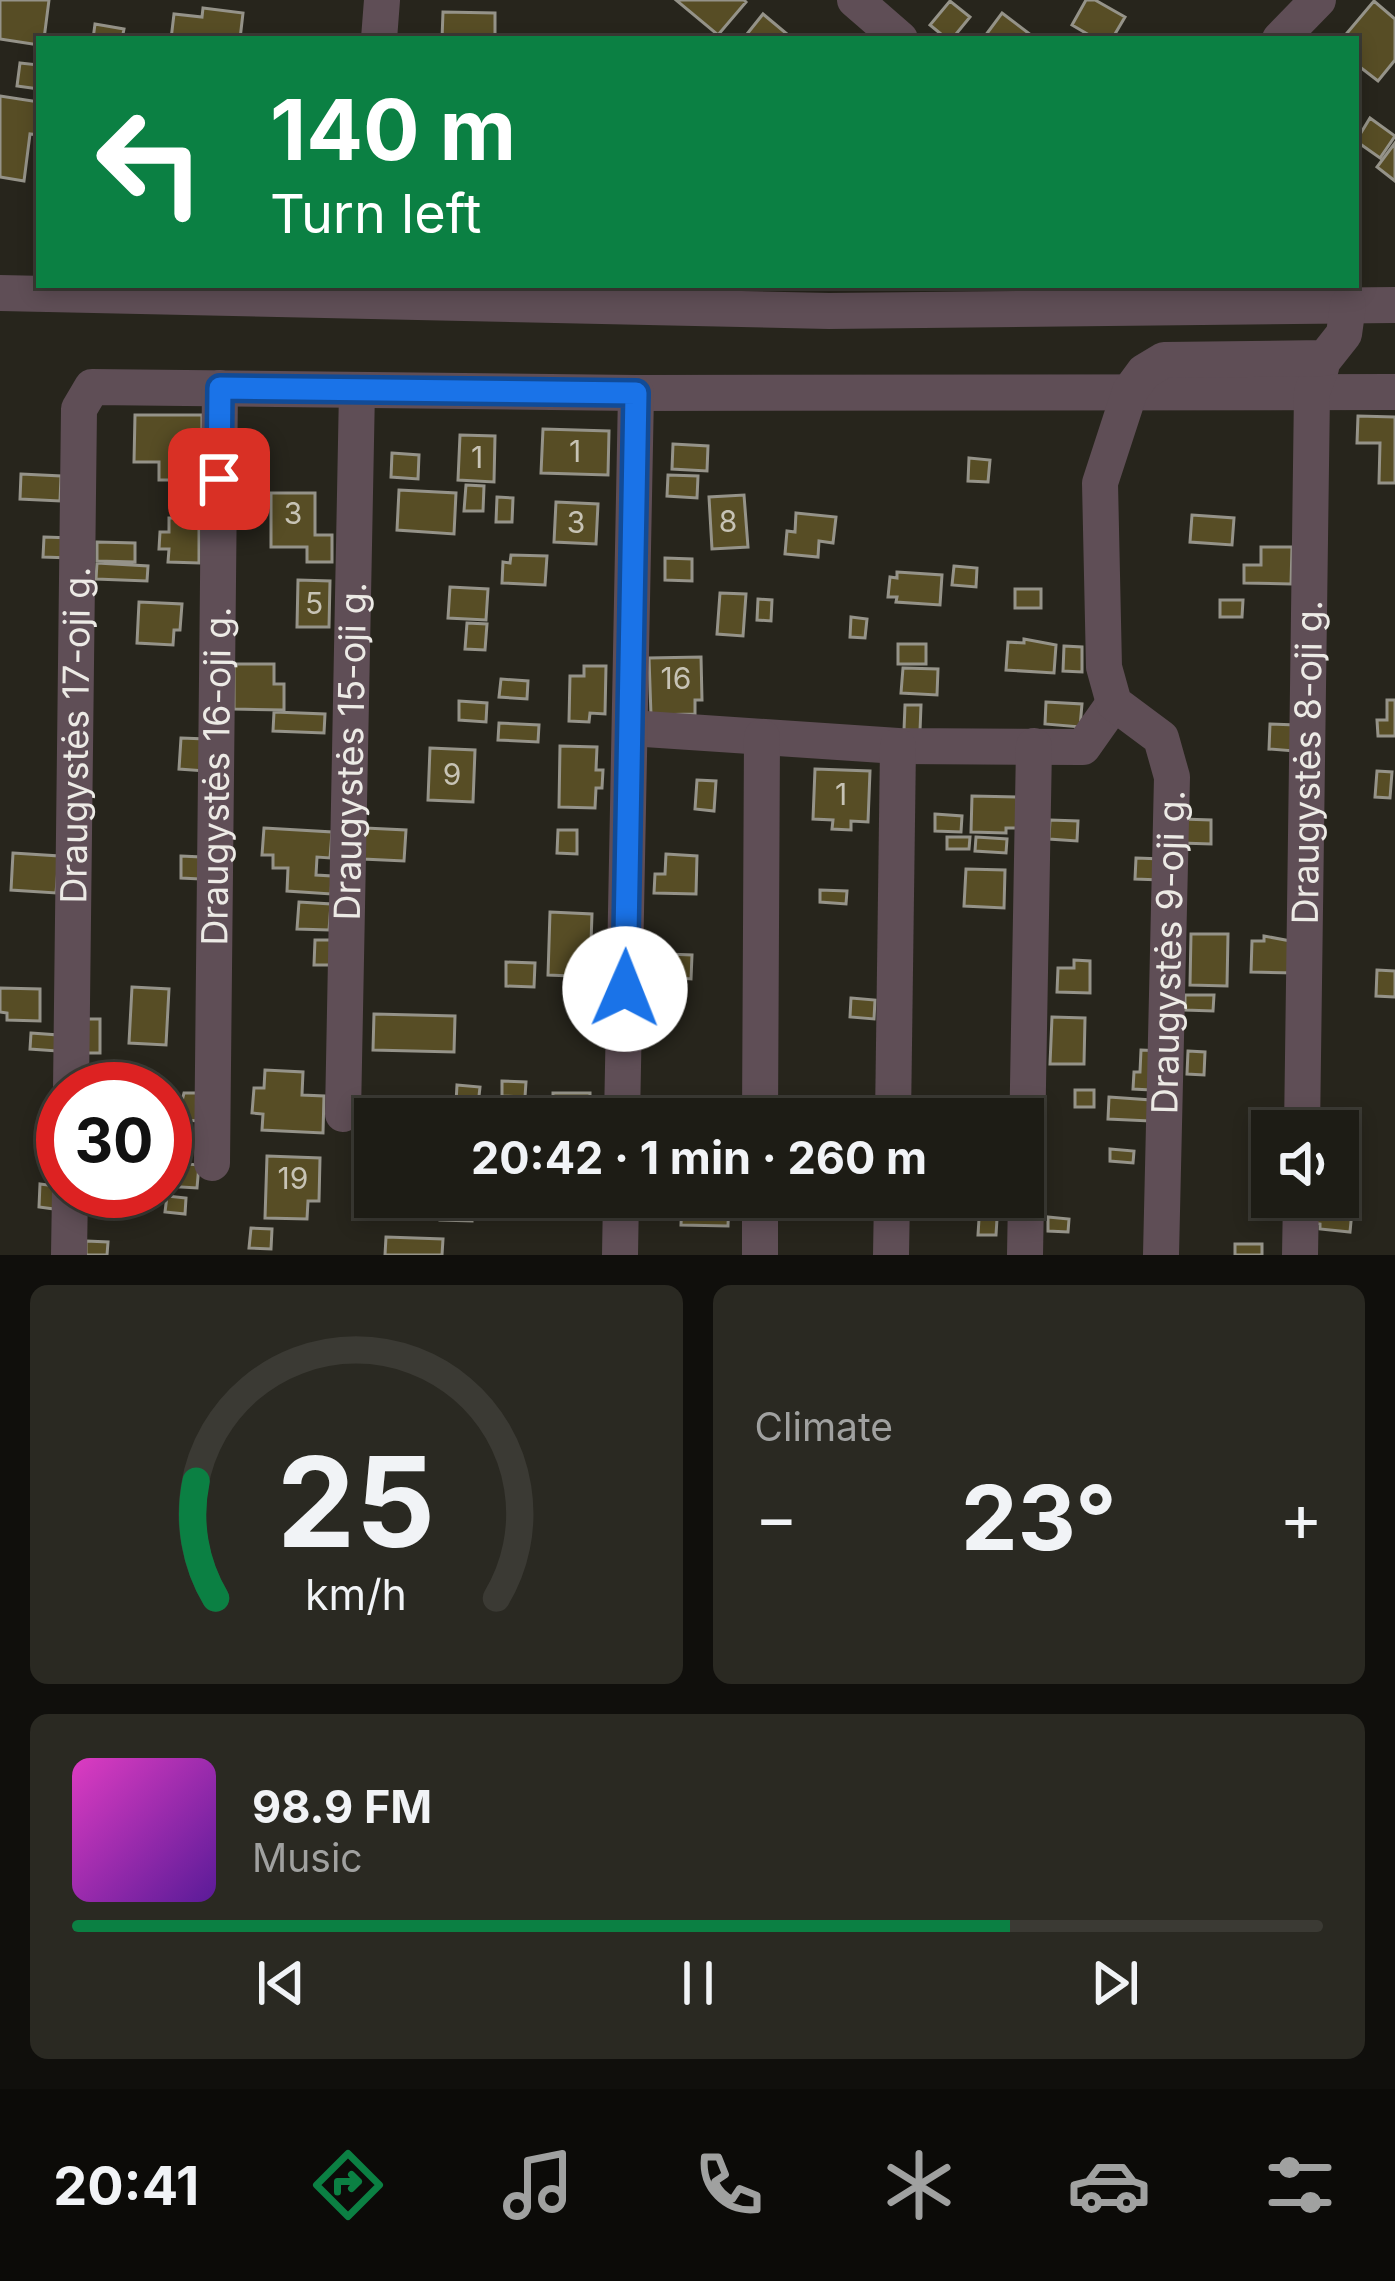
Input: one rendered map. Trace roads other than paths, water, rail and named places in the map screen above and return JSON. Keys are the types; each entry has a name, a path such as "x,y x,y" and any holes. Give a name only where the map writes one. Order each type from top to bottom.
{"street":[{"path":"379,36 382,0"},
{"path":"855,0 897,36"},
{"path":"1283,36 1318,0"},
{"path":"0,293 363,294 829,311 1143,295 1395,305"},
{"path":"1319,375 1344,334 1348,305"},
{"path":"220,388 636,393 1130,391 1319,375 1395,392"},
{"name":"Draugystės 8-oji g.","path":"1302,1110 1319,375"},
{"name":"Draugystės 17-oji g.","path":"71,1062 79,409 92,387 220,388"},
{"name":"Draugystės 16-oji g.","path":"212,1162 220,388"},
{"name":"Draugystės 15-oji g.","path":"343,1114 356,390"},
{"path":"630,728 898,746 1083,747 1114,703 1105,668 1100,483 1130,391"},
{"path":"622,1098 636,393"},
{"name":"Draugystės 9-oji g.","path":"1114,703 1161,738 1172,777 1161,1255"},
{"path":"760,1098 762,737"},
{"path":"892,1098 898,746"},
{"path":"1025,1255 1034,746"},
{"path":"69,1255 70,1218"},
{"path":"620,1255 621,1218"},
{"path":"760,1218 760,1255"},
{"path":"891,1255 892,1218"},
{"path":"1300,1255 1301,1218"}]}
